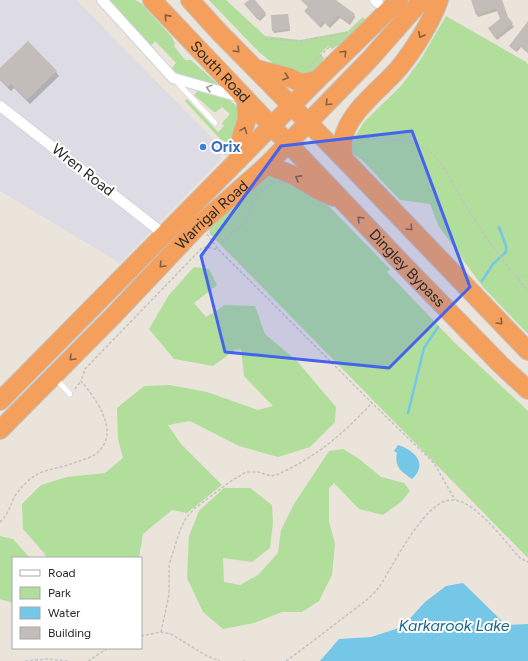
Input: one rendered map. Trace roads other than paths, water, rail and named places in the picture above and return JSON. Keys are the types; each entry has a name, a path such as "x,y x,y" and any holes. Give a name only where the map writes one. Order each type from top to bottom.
{"highway":[{"name":"South Road","path":"152,0 288,143"},
{"name":"South Road","path":"190,0 255,69 309,123"},
{"name":"Warrigal Road","path":"0,401 271,126 399,0"},
{"name":"Warrigal Road","path":"0,430 114,315 203,230 309,123 369,60 422,0"},
{"path":"343,158 343,140 353,118 362,106 401,66 416,44 439,0"},
{"path":"255,69 288,77 301,83 317,80"},
{"path":"238,160 241,138 247,119 245,99"},
{"name":"Dingley Bypass","path":"309,123 528,351"},
{"name":"Dingley Bypass","path":"288,143 475,339 528,390"},
{"path":"267,165 293,175 318,190 345,203"}],"street":[{"path":"102,0 173,78 245,99"},
{"name":"Wren Road","path":"0,106 165,235"}],"lane":[{"path":"173,78 215,123"},
{"path":"53,377 70,394"}],"water":[{"path":"398,445 409,450 417,458 419,468 412,479 398,466 396,458 397,453 394,451"},
{"name":"Karkarook Lake","path":"463,583 506,625 528,624 528,661 320,661 339,639 371,637 402,627 425,602 446,586"}],"waterway":[{"path":"482,281 493,264 506,252 506,246 499,227"},
{"path":"408,413 424,348 438,327"}],"place":[{"name":"Orix","path":"203,147"}]}
